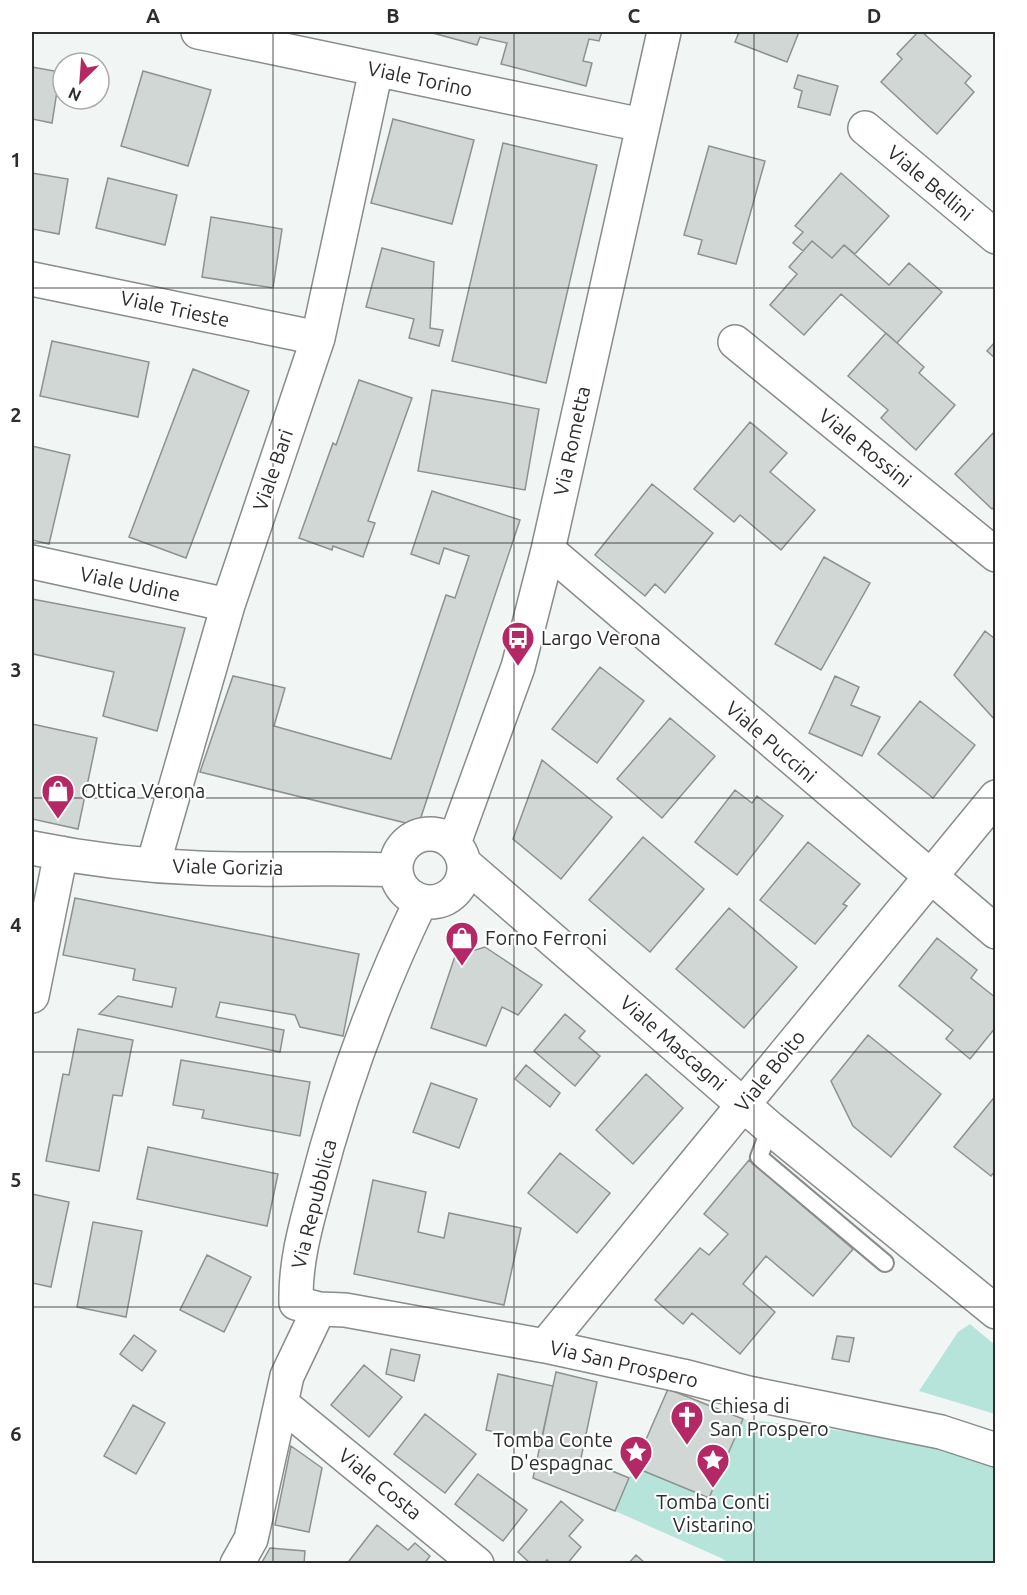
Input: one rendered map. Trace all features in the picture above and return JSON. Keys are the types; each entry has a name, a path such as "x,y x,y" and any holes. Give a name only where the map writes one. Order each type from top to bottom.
{"street":[{"name":"Viale Torino","path":"198,32 642,125"},
{"name":"Via Rometta","path":"459,853 518,666 548,550 664,32"},
{"name":"Viale Bari","path":"153,865 228,605 318,338 376,70"},
{"name":"Viale Bellini","path":"865,128 996,237"},
{"name":"Viale Trieste","path":"32,279 318,338"},
{"name":"Viale Rossini","path":"735,342 996,555"},
{"name":"Viale Puccini","path":"548,550 996,932"},
{"name":"Viale Udine","path":"32,562 228,605"},
{"name":"Viale Boito","path":"545,1346 996,797"},
{"path":"436,834 459,853 462,882 452,895 434,902 421,900 401,885 396,870 397,861 402,848 415,837 436,834"},
{"name":"Viale Gorizia","path":"32,996 46,851 153,865 200,868 396,870"},
{"name":"Viale Mascagni","path":"459,853 770,1128 996,1312"},
{"name":"Via Repubblica","path":"319,1309 296,1303 295,1277 306,1225 345,1088 401,942 421,900"},
{"path":"237,1563 251,1539 287,1376 319,1309"},
{"name":"Via San Prospero","path":"319,1309 345,1310 545,1346 683,1376 748,1393 941,1432 996,1450"},
{"name":"Viale Costa","path":"282,1404 477,1563"}],"lane":[{"path":"770,1128 759,1157 885,1263"}],"green space":[{"path":"970,1324 995,1345 995,1414 919,1391 958,1332"},
{"path":"743,1419 893,1437 995,1466 995,1563 729,1563 615,1511 634,1467 709,1498"}],"building":[{"path":"429,32 602,32 599,41 589,39 583,61 592,63 586,86 501,64 507,43 480,37 477,45"},
{"path":"739,32 799,32 787,62 735,42"},
{"path":"918,32 922,32 971,76 965,83 974,92 937,134 881,82 902,59 897,54"},
{"path":"32,67 51,70 51,111 54,111 52,123 32,119"},
{"path":"143,71 211,90 188,166 121,146"},
{"path":"798,75 838,86 830,115 798,107 802,91 794,88"},
{"path":"393,119 474,140 452,224 371,203"},
{"path":"503,143 597,165 546,383 452,361"},
{"path":"709,146 765,161 736,264 698,254 702,240 684,235"},
{"path":"32,173 68,179 59,234 32,229"},
{"path":"841,173 889,216 855,254 844,245 832,258 812,241 803,251 793,243 803,232 795,226"},
{"path":"108,178 177,195 165,245 96,228"},
{"path":"211,217 282,229 273,288 202,277"},
{"path":"812,241 832,258 844,245 889,285 909,263 942,292 897,343 841,294 804,335 770,305 797,274 789,267"},
{"path":"382,248 434,262 430,328 443,330 439,346 409,338 414,319 366,307"},
{"path":"886,333 924,367 919,373 955,405 916,450 881,418 888,410 848,376"},
{"path":"52,341 149,362 138,417 40,396"},
{"path":"996,341 996,359 987,351"},
{"path":"193,369 249,391 186,558 129,537"},
{"path":"359,380 412,398 368,521 375,523 363,557 333,546 332,550 299,538 333,443 336,445"},
{"path":"432,390 539,409 525,490 418,471"},
{"path":"750,422 787,453 770,472 815,510 781,550 740,515 734,522 694,489"},
{"path":"996,430 996,505 992,509 955,474"},
{"path":"32,446 70,455 49,544 32,540"},
{"path":"652,484 713,533 665,593 655,584 645,596 595,555"},
{"path":"432,491 520,520 418,826 200,772 233,676 285,688 274,726 391,759 446,595 455,598 469,556 444,548 439,564 411,554"},
{"path":"824,557 870,583 821,670 775,644"},
{"path":"32,599 185,628 157,731 103,716 114,672 33,654 32,658"},
{"path":"985,631 994,638 996,636 996,721 954,675"},
{"path":"600,667 644,701 597,763 552,729"},
{"path":"835,676 859,687 851,705 880,717 862,756 809,733"},
{"path":"920,701 975,745 933,798 878,754"},
{"path":"670,718 715,756 662,818 617,779"},
{"path":"32,724 97,738 78,829 32,819"},
{"path":"542,760 612,817 561,879 513,839"},
{"path":"735,790 752,803 757,796 783,816 737,875 695,842"},
{"path":"643,837 704,889 650,952 589,900"},
{"path":"808,842 860,884 843,904 847,906 815,944 760,900"},
{"path":"75,898 359,954 343,1036 300,1027 295,1015 220,1002 216,1017 284,1030 280,1052 99,1014 118,996 172,1007 176,988 133,980 135,969 63,955"},
{"path":"729,908 797,967 744,1028 676,969"},
{"path":"937,938 977,970 971,978 996,998 996,1027 970,1059 946,1039 953,1030 899,986"},
{"path":"485,947 542,985 518,1015 502,1007 486,1046 431,1028 455,956"},
{"path":"565,1014 585,1031 579,1038 600,1056 575,1086 534,1051"},
{"path":"78,1029 133,1040 122,1096 113,1095 99,1171 46,1161 63,1074 69,1075"},
{"path":"868,1035 941,1094 891,1157 853,1126 831,1081"},
{"path":"181,1060 310,1082 300,1136 202,1118 204,1110 173,1105"},
{"path":"526,1065 560,1093 550,1107 515,1079"},
{"path":"646,1074 683,1108 633,1164 596,1130"},
{"path":"431,1083 477,1099 459,1148 413,1132"},
{"path":"996,1095 996,1170 991,1176 954,1147"},
{"path":"148,1147 278,1174 267,1226 137,1199"},
{"path":"560,1153 610,1193 577,1233 528,1193"},
{"path":"749,1160 853,1249 813,1296 766,1256 743,1284 775,1312 740,1354 692,1313 683,1324 655,1300 700,1248 709,1255 728,1234 704,1214"},
{"path":"373,1180 426,1192 418,1232 444,1238 449,1213 521,1228 504,1305 354,1274"},
{"path":"32,1194 69,1202 51,1287 32,1283"},
{"path":"93,1222 142,1231 126,1317 77,1307"},
{"path":"207,1255 251,1277 224,1332 180,1310"},
{"path":"134,1335 156,1351 142,1371 120,1354"},
{"path":"837,1336 854,1338 849,1362 832,1359"},
{"path":"391,1349 420,1355 414,1381 386,1374"},
{"path":"364,1365 402,1397 369,1437 331,1405"},
{"path":"556,1372 597,1382 581,1458 629,1478 615,1511 533,1478"},
{"path":"498,1374 553,1386 541,1443 486,1430"},
{"name":"Chiesa di San Prospero","path":"668,1389 743,1419 709,1498 634,1467"},
{"path":"133,1405 165,1423 136,1474 104,1456"},
{"path":"425,1414 476,1454 445,1493 394,1454"},
{"path":"291,1446 322,1468 309,1532 275,1525"},
{"path":"478,1474 527,1510 503,1541 455,1504"},
{"path":"561,1501 583,1520 569,1536 581,1547 567,1564 551,1564 547,1560 544,1564 531,1564 518,1552"},
{"path":"377,1525 408,1550 415,1543 430,1556 424,1564 352,1564 349,1561"},
{"path":"270,1548 305,1551 304,1564 261,1564"},
{"path":"636,1555 646,1564 628,1564"}],"place":[{"name":"Largo Verona","path":"518,667"},
{"name":"Ottica Verona","path":"58,820"},
{"name":"Forno Ferroni","path":"462,967"},
{"name":"Chiesa di San Prospero","path":"687,1446"},
{"name":"Tomba Conte D'espagnac","path":"636,1481"},
{"name":"Tomba Conti Vistarino","path":"713,1489"}]}
